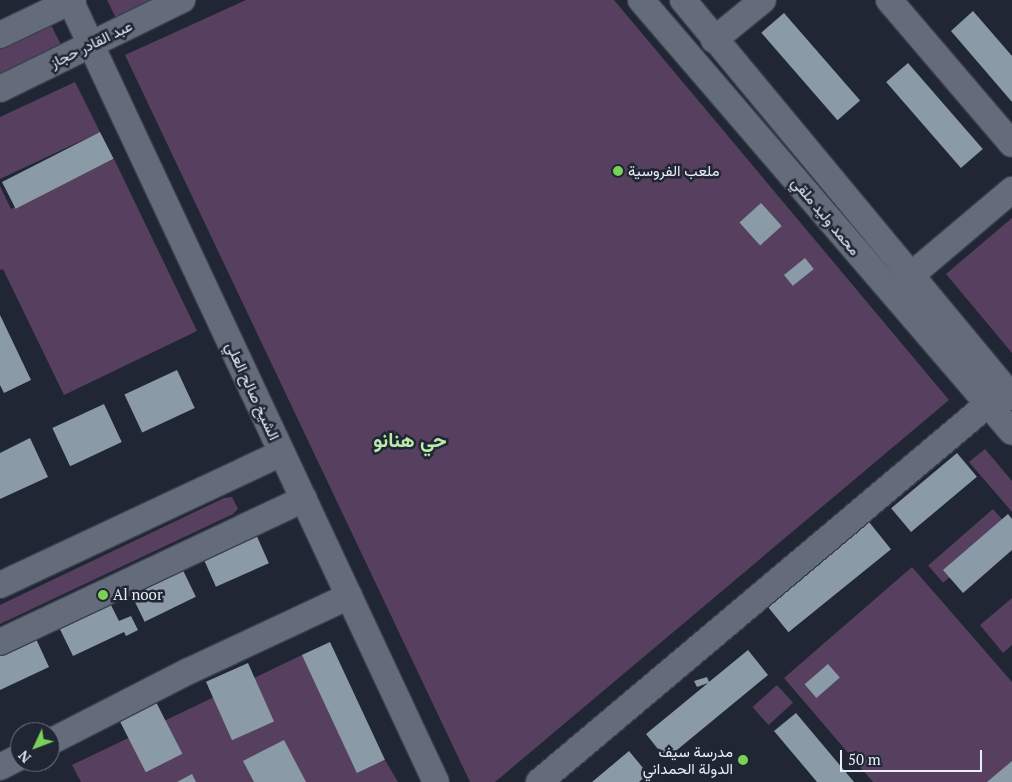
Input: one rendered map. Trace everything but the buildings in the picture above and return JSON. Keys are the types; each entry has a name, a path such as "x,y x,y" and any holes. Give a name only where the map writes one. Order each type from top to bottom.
{"street":[{"name":"الشيخ صالح العلي","path":"72,0 436,782"},
{"path":"0,35 72,0"},
{"name":"عبد القادر حجاز","path":"0,89 182,0"},
{"name":"محمد وليد ملقي","path":"641,0 1000,400"},
{"name":"محمد وليد ملقي","path":"682,0 909,277 1000,400 1012,432"},
{"path":"714,40 763,0"},
{"path":"889,0 1012,144"},
{"path":"909,277 1012,190"},
{"path":"539,782 1000,400"},
{"path":"0,585 282,453"},
{"path":"0,642 304,499"},
{"path":"60,737 189,671 349,596"}],"shaded area":[{"path":"107,0 159,0 117,20"},
{"path":"246,0 614,0 949,400 495,782 470,782 125,55"},
{"path":"51,25 61,45 0,74 0,49"},
{"path":"75,82 100,132 0,179 0,117"},
{"path":"114,159 197,331 64,395 3,269 0,270 0,186 11,209"},
{"path":"1012,218 1012,353 946,274"},
{"path":"985,449 1012,481 1012,512 969,462"},
{"path":"232,497 238,509 233,514 0,624 0,605 224,498"},
{"path":"993,509 1008,526 943,583 928,565"},
{"path":"912,567 1012,682 1012,766 993,782 873,782 784,678"},
{"path":"1012,598 1012,645 1003,653 980,625"},
{"path":"302,655 358,772 385,760 398,782 81,782 72,765"},
{"path":"777,685 793,703 769,725 752,707"}],"place":[{"name":"ملعب الفروسية","path":"618,171"},
{"name":"Al noor","path":"103,595"},
{"name":"مدرسة سيف الدولة الحمداني","path":"743,760"}],"district":[{"name":"حي هنانو","path":"410,439"}]}
